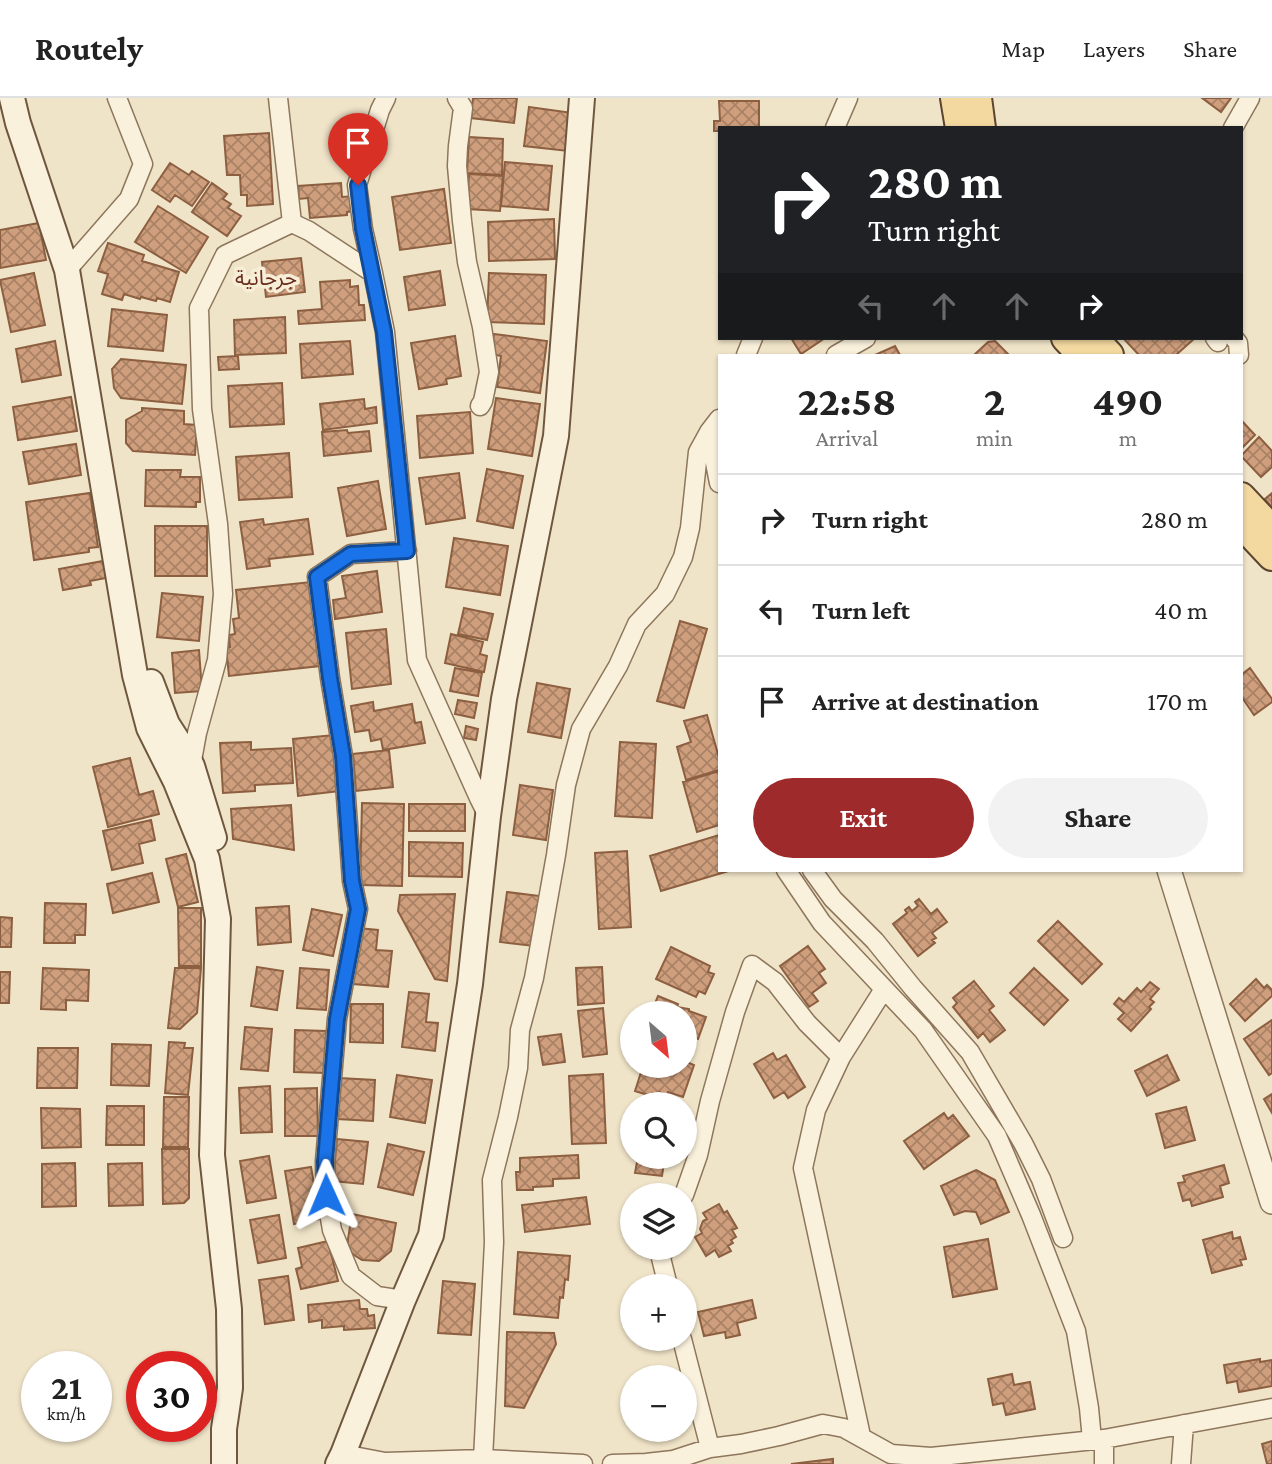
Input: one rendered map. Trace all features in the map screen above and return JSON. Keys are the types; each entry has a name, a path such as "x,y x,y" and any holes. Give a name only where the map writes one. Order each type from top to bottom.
{"main road":[{"path":"12,98 67,270 119,586 147,673 167,724 186,751 184,774 219,854 231,914 232,952 222,1046 215,1077 212,1155 229,1309 230,1388 224,1429 224,1464"},
{"path":"340,1459 431,1234 470,984 504,699 556,436 582,98"},
{"path":"955,98 960,126"},
{"path":"977,98 981,126"},
{"path":"1075,346 1105,354"},
{"path":"1243,499 1272,530"},
{"path":"1243,525 1272,556"}],"street":[{"path":"67,270 129,199 143,164 117,98"},
{"path":"278,98 292,223"},
{"path":"386,98 358,185 363,229 384,332 417,660 488,816"},
{"path":"457,98 463,108 457,166 467,262 489,372 480,406"},
{"path":"836,126 848,98"},
{"path":"1235,126 1250,98"},
{"path":"292,223 309,231 373,273"},
{"path":"179,743 217,660 223,594 218,524 202,409 199,308 225,255 292,223"},
{"path":"838,354 862,340"},
{"path":"1227,340 1238,343 1239,354"},
{"path":"714,425 718,472"},
{"path":"483,1458 494,1241 492,1180 518,1068 520,1030 534,978 566,785 581,729 618,666 637,624 665,594 683,557 690,528 698,453 714,425"},
{"path":"403,1300 377,1296 351,1276 332,1230 326,1195 325,1161 337,1019 358,909 352,881 343,756 317,577 351,554 407,551"},
{"path":"787,872 822,923 923,1030 997,1136 1031,1214 1076,1331 1089,1408 1104,1464"},
{"path":"813,872 833,899 875,941 970,1052 1023,1143 1041,1179 1063,1238"},
{"path":"1170,872 1271,1191"},
{"path":"688,1183 735,1012 752,965 775,982 807,1023 841,1057"},
{"path":"861,1436 803,1168 816,1110 841,1057 884,989"},
{"path":"684,1351 709,1448"},
{"path":"612,1464 673,1460 709,1448 741,1444 823,1424 845,1428 891,1454 931,1457 1098,1439 1272,1408"},
{"path":"1181,1464 1184,1424"},
{"path":"340,1459 385,1462 483,1458 583,1464"}],"building":[{"path":"473,98 517,98 514,123 471,118"},
{"path":"1202,98 1231,98 1221,112"},
{"path":"719,101 759,101 759,126 718,126 718,131 714,131 714,121 720,121"},
{"path":"529,107 573,113 568,151 524,146"},
{"path":"269,133 273,204 247,206 247,195 241,195 240,175 227,175 224,136"},
{"path":"469,137 503,139 502,175 467,173"},
{"path":"505,162 552,166 548,210 501,206"},
{"path":"170,163 189,175 192,171 209,182 192,206 175,195 170,202 152,190"},
{"path":"469,174 503,176 500,211 467,209"},
{"path":"212,183 227,194 223,199 231,204 228,208 241,216 227,236 192,212"},
{"path":"341,183 342,197 354,196 355,211 347,212 347,215 310,218 308,198 299,199 298,186"},
{"path":"444,189 451,243 400,250 392,197"},
{"path":"158,206 208,237 186,273 135,242"},
{"path":"554,219 555,259 489,261 488,222"},
{"path":"39,223 46,260 0,268 0,230"},
{"path":"108,243 144,255 142,261 179,272 170,302 157,298 156,301 141,297 140,299 124,294 122,300 102,294 108,274 98,271"},
{"path":"301,258 305,292 266,297 262,262"},
{"path":"440,271 445,305 409,310 404,277"},
{"path":"34,273 45,325 11,332 0,280"},
{"path":"489,273 546,275 544,324 487,322"},
{"path":"350,280 350,287 358,286 359,305 364,305 365,320 299,324 298,311 322,309 320,282"},
{"path":"112,309 167,315 163,351 108,346"},
{"path":"285,317 286,353 235,355 234,320"},
{"path":"494,334 547,341 540,393 497,387 501,356 491,354"},
{"path":"455,336 461,376 446,379 447,384 419,389 411,343"},
{"path":"792,340 822,340 801,354"},
{"path":"1125,340 1193,340 1177,354 1138,354"},
{"path":"55,341 61,375 22,382 16,349"},
{"path":"350,341 353,374 302,378 300,344"},
{"path":"995,341 1008,354 975,354 988,342"},
{"path":"895,346 899,354 877,354"},
{"path":"238,356 239,369 219,370 218,357"},
{"path":"121,359 186,365 182,404 121,398 114,388 112,369"},
{"path":"282,383 284,424 230,427 228,386"},
{"path":"71,397 77,431 18,440 13,407"},
{"path":"496,398 540,404 532,456 488,449"},
{"path":"364,399 365,409 376,407 377,423 323,430 320,404"},
{"path":"142,408 184,411 184,424 197,425 195,455 133,451 126,443 126,420 142,411"},
{"path":"470,412 473,453 420,458 417,416"},
{"path":"1243,422 1255,435 1243,447"},
{"path":"347,430 348,433 369,431 371,451 324,456 322,432"},
{"path":"1259,437 1272,451 1272,467 1261,477 1243,458 1243,454"},
{"path":"76,444 81,475 29,484 23,452"},
{"path":"289,453 292,497 239,500 236,457"},
{"path":"487,469 523,476 513,528 477,521"},
{"path":"146,470 181,470 180,477 200,477 200,502 196,502 196,507 145,506"},
{"path":"459,473 465,518 426,524 419,478"},
{"path":"378,481 386,529 347,536 338,488"},
{"path":"90,493 98,547 89,548 89,552 34,560 26,502"},
{"path":"1272,493 1272,508 1265,499"},
{"path":"263,519 264,525 308,519 313,554 269,559 270,566 247,569 240,522"},
{"path":"155,526 207,526 207,576 155,576"},
{"path":"454,538 508,546 500,595 446,587"},
{"path":"103,561 106,578 90,581 91,585 63,590 59,569"},
{"path":"377,571 382,612 335,619 333,600 346,598 342,576"},
{"path":"311,582 320,666 229,676 226,647 230,647 229,635 235,634 233,619 239,618 236,590"},
{"path":"162,593 203,597 199,641 157,637"},
{"path":"464,608 493,614 487,640 458,634"},
{"path":"680,621 707,629 684,708 657,701"},
{"path":"386,629 391,684 352,689 346,633"},
{"path":"451,634 483,642 480,654 487,656 484,672 445,663"},
{"path":"199,650 202,691 175,693 172,653"},
{"path":"455,668 482,673 478,696 450,691"},
{"path":"1250,668 1272,699 1272,702 1254,715 1243,699 1243,673"},
{"path":"537,683 570,689 561,738 528,732"},
{"path":"458,700 477,703 474,718 455,714"},
{"path":"373,702 374,711 412,704 415,723 421,722 425,743 383,750 381,739 371,741 369,730 355,732 351,706"},
{"path":"707,715 718,754 718,770 686,780 677,747 691,742 684,721"},
{"path":"466,726 478,729 476,740 464,738"},
{"path":"334,735 339,791 298,796 293,739"},
{"path":"251,742 251,750 291,748 293,783 255,785 255,791 223,793 220,743"},
{"path":"620,742 656,744 652,818 615,816"},
{"path":"389,750 393,787 356,791 353,754"},
{"path":"130,758 139,795 153,791 159,814 108,827 93,767"},
{"path":"718,771 718,825 697,832 683,782"},
{"path":"520,785 553,790 546,840 513,835"},
{"path":"362,803 404,804 402,886 360,885"},
{"path":"409,804 465,804 465,831 409,831"},
{"path":"291,805 294,850 233,839 231,809"},
{"path":"151,820 155,840 139,844 143,863 112,870 103,831"},
{"path":"718,835 718,872 725,872 661,891 650,856"},
{"path":"409,842 463,843 462,877 409,876"},
{"path":"627,851 631,927 599,929 595,853"},
{"path":"186,854 198,902 178,907 166,859"},
{"path":"152,873 159,902 113,913 107,884"},
{"path":"507,892 540,896 534,946 500,942"},
{"path":"455,894 447,981 435,979 398,911 400,895"},
{"path":"919,899 931,914 937,909 947,922 932,933 936,938 932,940 935,943 918,956 893,924 907,913 905,910 909,907 912,911 918,906 915,902"},
{"path":"45,903 86,904 85,935 75,935 75,943 44,943"},
{"path":"289,906 291,942 258,945 256,908"},
{"path":"178,908 201,908 201,966 179,966"},
{"path":"312,909 342,915 333,956 303,950"},
{"path":"0,917 12,918 11,947 0,947"},
{"path":"1058,921 1102,964 1082,984 1038,941"},
{"path":"358,928 378,930 376,950 392,951 388,987 353,984"},
{"path":"808,946 825,969 819,973 826,983 812,993 818,1001 809,1007 780,966"},
{"path":"671,947 710,966 708,972 714,974 705,994 699,991 696,997 656,979"},
{"path":"257,967 283,971 277,1010 251,1006"},
{"path":"602,967 604,1003 578,1005 576,968"},
{"path":"43,968 89,970 88,1001 66,1000 66,1010 41,1009"},
{"path":"175,968 201,968 197,1013 180,1029 168,1028"},
{"path":"300,968 329,970 326,1010 297,1008"},
{"path":"1034,968 1068,1000 1044,1025 1010,993"},
{"path":"0,972 10,972 9,1003 0,1003"},
{"path":"1256,979 1264,988 1267,985 1272,990 1272,996 1245,1021 1230,1004"},
{"path":"974,981 994,1006 989,1010 1005,1030 990,1042 983,1033 978,1038 953,1007 957,1003 953,998"},
{"path":"1150,982 1159,989 1150,999 1154,1002 1131,1031 1118,1019 1124,1013 1114,1004 1119,998 1124,1002 1137,988 1141,992"},
{"path":"409,992 429,994 426,1022 438,1023 435,1051 402,1047"},
{"path":"658,996 670,1001 656,1001"},
{"path":"351,1004 383,1004 383,1043 350,1042"},
{"path":"603,1008 607,1054 583,1057 578,1011"},
{"path":"697,1014 706,1017 697,1039"},
{"path":"1272,1020 1272,1073 1269,1075 1244,1039"},
{"path":"245,1027 272,1029 268,1071 241,1069"},
{"path":"295,1030 326,1031 325,1073 294,1072"},
{"path":"561,1034 565,1062 543,1065 538,1037"},
{"path":"169,1042 185,1043 184,1048 193,1048 188,1095 165,1093"},
{"path":"112,1044 151,1045 149,1086 111,1085"},
{"path":"38,1048 78,1048 77,1088 37,1088"},
{"path":"773,1053 777,1060 786,1055 805,1087 788,1098 784,1092 774,1098 754,1064"},
{"path":"1167,1055 1179,1080 1147,1096 1135,1071"},
{"path":"603,1074 606,1143 572,1144 569,1076"},
{"path":"397,1075 432,1080 425,1123 390,1117"},
{"path":"339,1078 375,1080 373,1121 337,1119"},
{"path":"639,1078 690,1078 685,1092 635,1091"},
{"path":"270,1086 272,1132 241,1133 239,1088"},
{"path":"317,1088 318,1136 285,1136 285,1089"},
{"path":"1272,1094 1272,1113 1264,1099"},
{"path":"164,1097 189,1097 188,1147 163,1147"},
{"path":"107,1106 144,1106 144,1145 106,1145"},
{"path":"1186,1107 1195,1140 1165,1148 1156,1114"},
{"path":"41,1108 80,1109 81,1147 42,1148"},
{"path":"944,1113 948,1119 953,1115 969,1136 924,1169 904,1141"},
{"path":"337,1139 368,1142 363,1184 333,1181"},
{"path":"388,1144 424,1152 413,1195 378,1187"},
{"path":"162,1149 189,1149 189,1198 184,1203 163,1204"},
{"path":"578,1155 579,1178 553,1179 553,1186 517,1190 516,1172 520,1172 520,1158"},
{"path":"269,1156 276,1198 247,1203 240,1161"},
{"path":"75,1163 76,1206 42,1207 42,1164"},
{"path":"142,1163 143,1205 109,1206 108,1164"},
{"path":"1224,1165 1229,1183 1220,1186 1223,1197 1192,1206 1190,1199 1183,1201 1178,1183 1185,1182 1183,1176"},
{"path":"311,1167 320,1219 294,1224 285,1171"},
{"path":"636,1169 663,1169 662,1176 635,1173"},
{"path":"976,1170 995,1180 1009,1212 981,1224 976,1212 965,1211 954,1215 941,1186"},
{"path":"586,1197 590,1224 525,1232 522,1205"},
{"path":"719,1204 724,1213 727,1211 737,1228 732,1230 736,1237 728,1246 731,1251 719,1257 715,1250 706,1256 697,1240 697,1236 702,1233 700,1229 703,1221 707,1219 703,1213"},
{"path":"352,1214 396,1223 391,1251 379,1261 362,1260 348,1249"},
{"path":"279,1215 286,1258 258,1263 250,1220"},
{"path":"1232,1232 1233,1239 1240,1237 1246,1259 1240,1260 1242,1265 1212,1273 1203,1240"},
{"path":"988,1239 997,1289 953,1297 944,1247"},
{"path":"328,1241 338,1281 301,1289 296,1269 302,1267 298,1248"},
{"path":"518,1252 570,1256 568,1280 565,1279 563,1298 560,1297 558,1318 514,1314"},
{"path":"288,1276 294,1320 265,1324 259,1280"},
{"path":"443,1281 475,1284 471,1335 438,1333"},
{"path":"359,1300 360,1309 367,1309 368,1316 374,1315 375,1328 322,1328 322,1320 309,1322 308,1305"},
{"path":"752,1300 756,1318 737,1323 740,1335 726,1338 725,1332 704,1336 698,1312"},
{"path":"507,1332 554,1333 556,1344 524,1408 505,1406"},
{"path":"1260,1359 1260,1362 1272,1360 1272,1386 1239,1392 1237,1381 1227,1383 1224,1365"},
{"path":"1012,1374 1014,1385 1030,1382 1035,1409 1006,1415 1003,1403 993,1405 988,1379"},
{"path":"1272,1441 1272,1464 1267,1464 1262,1444"},
{"path":"833,1459 833,1464 791,1464"}],"district":[{"name":"جرجانية","path":"266,278"}],"route":[{"path":"326,1195 325,1161 337,1019 358,909 352,881 343,756 317,577 351,554 407,551 384,332 363,229 358,185"}]}
